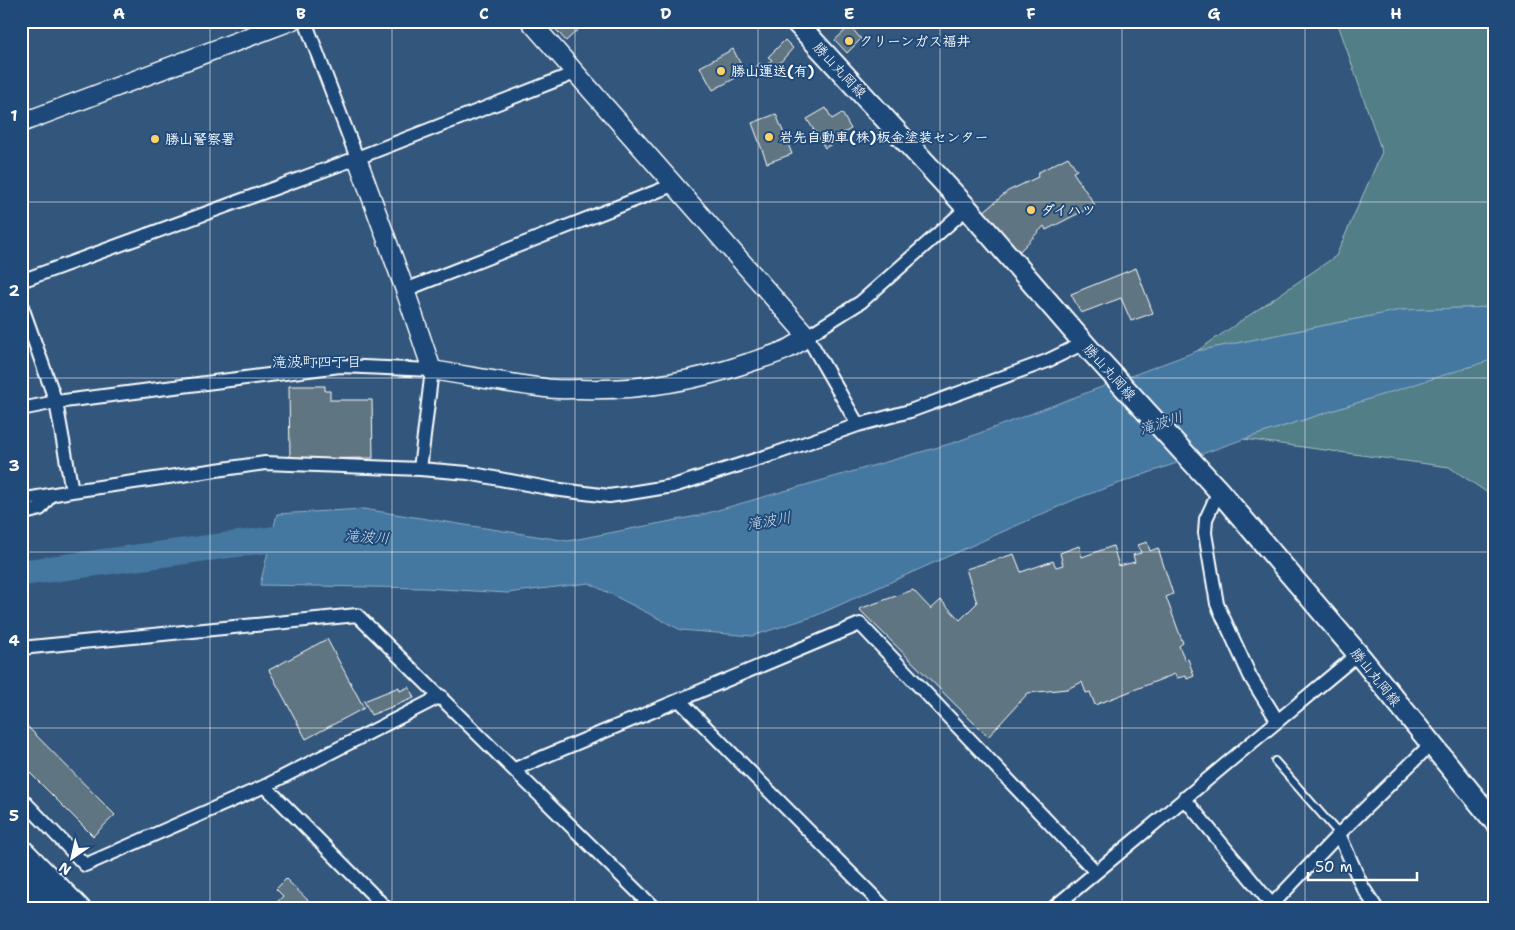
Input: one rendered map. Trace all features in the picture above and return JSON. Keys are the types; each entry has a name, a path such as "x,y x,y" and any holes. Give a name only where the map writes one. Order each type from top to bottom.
{"highway":[{"path":"21,850 79,909"},
{"path":"21,877 52,909"}],"main road":[{"name":"勝山丸岡線","path":"795,21 967,208 1086,346 1196,465 1358,654 1494,821"}],"street":[{"path":"21,123 291,21"},
{"path":"305,21 406,290 432,370 420,469"},
{"path":"530,21 807,336 858,425"},
{"path":"21,281 357,158 575,73"},
{"path":"406,290 674,184"},
{"path":"21,408 340,366 432,370 547,388 636,389 685,381 718,373 788,349 800,342 861,302 967,208"},
{"path":"21,304 56,402 72,491"},
{"path":"21,500 265,463 420,469 468,473 553,489 609,496 623,494 673,486 858,425 910,411 1086,346"},
{"path":"1218,491 1206,519 1205,533 1217,604 1251,678 1277,720"},
{"path":"21,514 40,509 51,495"},
{"path":"21,648 357,615 655,909"},
{"path":"515,769 860,624 1096,872"},
{"path":"1052,909 1358,654"},
{"path":"21,798 85,866 265,786 441,696"},
{"path":"679,700 886,909"},
{"path":"1184,798 1271,907 1339,834 1431,744"},
{"path":"265,786 387,909"},
{"path":"1339,834 1362,886 1377,909"}],"lane":[{"path":"1275,761 1339,834"}],"green space":[{"path":"1337,21 1494,21 1494,307 1401,310 1197,351 1336,256 1382,152"},
{"path":"1493,359 1494,497 1449,467 1244,439"}],"water":[{"path":"1494,307 1494,359 1244,439 1078,498 815,616 752,636 681,630 589,583 507,593 424,588 260,585 277,514 363,509 568,541 697,516 956,442 1197,351 1401,310"}],"building":[{"path":"557,21 587,21 566,41 552,25"},
{"path":"852,21 866,21 862,28"},
{"path":"850,26 861,39 847,53 835,40"},
{"path":"785,40 793,48 778,65 782,68 762,74 755,68 760,63 764,67 772,60 768,57"},
{"path":"733,49 745,73 713,90 700,67"},
{"path":"826,108 832,119 842,113 851,129 840,135 841,139 825,148 807,119"},
{"path":"776,114 792,154 767,163 752,123"},
{"path":"1068,157 1077,170 1073,172 1095,205 1046,230 1044,226 1018,253 982,213 1008,191 1038,177 1037,173"},
{"path":"1136,268 1153,313 1131,321 1121,298 1081,313 1071,294"},
{"path":"289,386 325,386 325,391 330,391 330,400 372,400 373,458 290,459"},
{"path":"1147,542 1150,551 1158,548 1173,594 1166,597 1183,643 1179,646 1185,660 1188,659 1194,676 1187,679 1186,676 1177,678 1175,674 1095,705 1090,692 1086,693 1082,682 1067,689 1028,693 988,737 859,609 913,590 931,609 941,600 960,620 977,603 966,569 1014,554 1021,572 1053,561 1056,567 1063,565 1060,553 1079,546 1082,557 1113,546 1119,566 1135,562 1133,555 1141,553 1138,545"},
{"path":"327,639 364,708 306,739 269,670"},
{"path":"399,687 400,691 409,687 414,698 371,715 364,701"},
{"path":"21,720 115,815 93,836 21,764"},
{"path":"286,879 317,909 271,909 283,896 276,889"}],"waterway":[{"name":"滝波川","path":"21,573 305,535"}],"place":[{"name":"クリーンガス福井","path":"849,41"},
{"name":"勝山運送(有)","path":"721,71"},
{"name":"岩先自動車(株)板金塗装センター","path":"769,137"},
{"name":"勝山警察署","path":"155,139"},
{"name":"ダイハツ","path":"1031,210"}],"district":[{"name":"滝波町四丁目","path":"317,362"}]}
